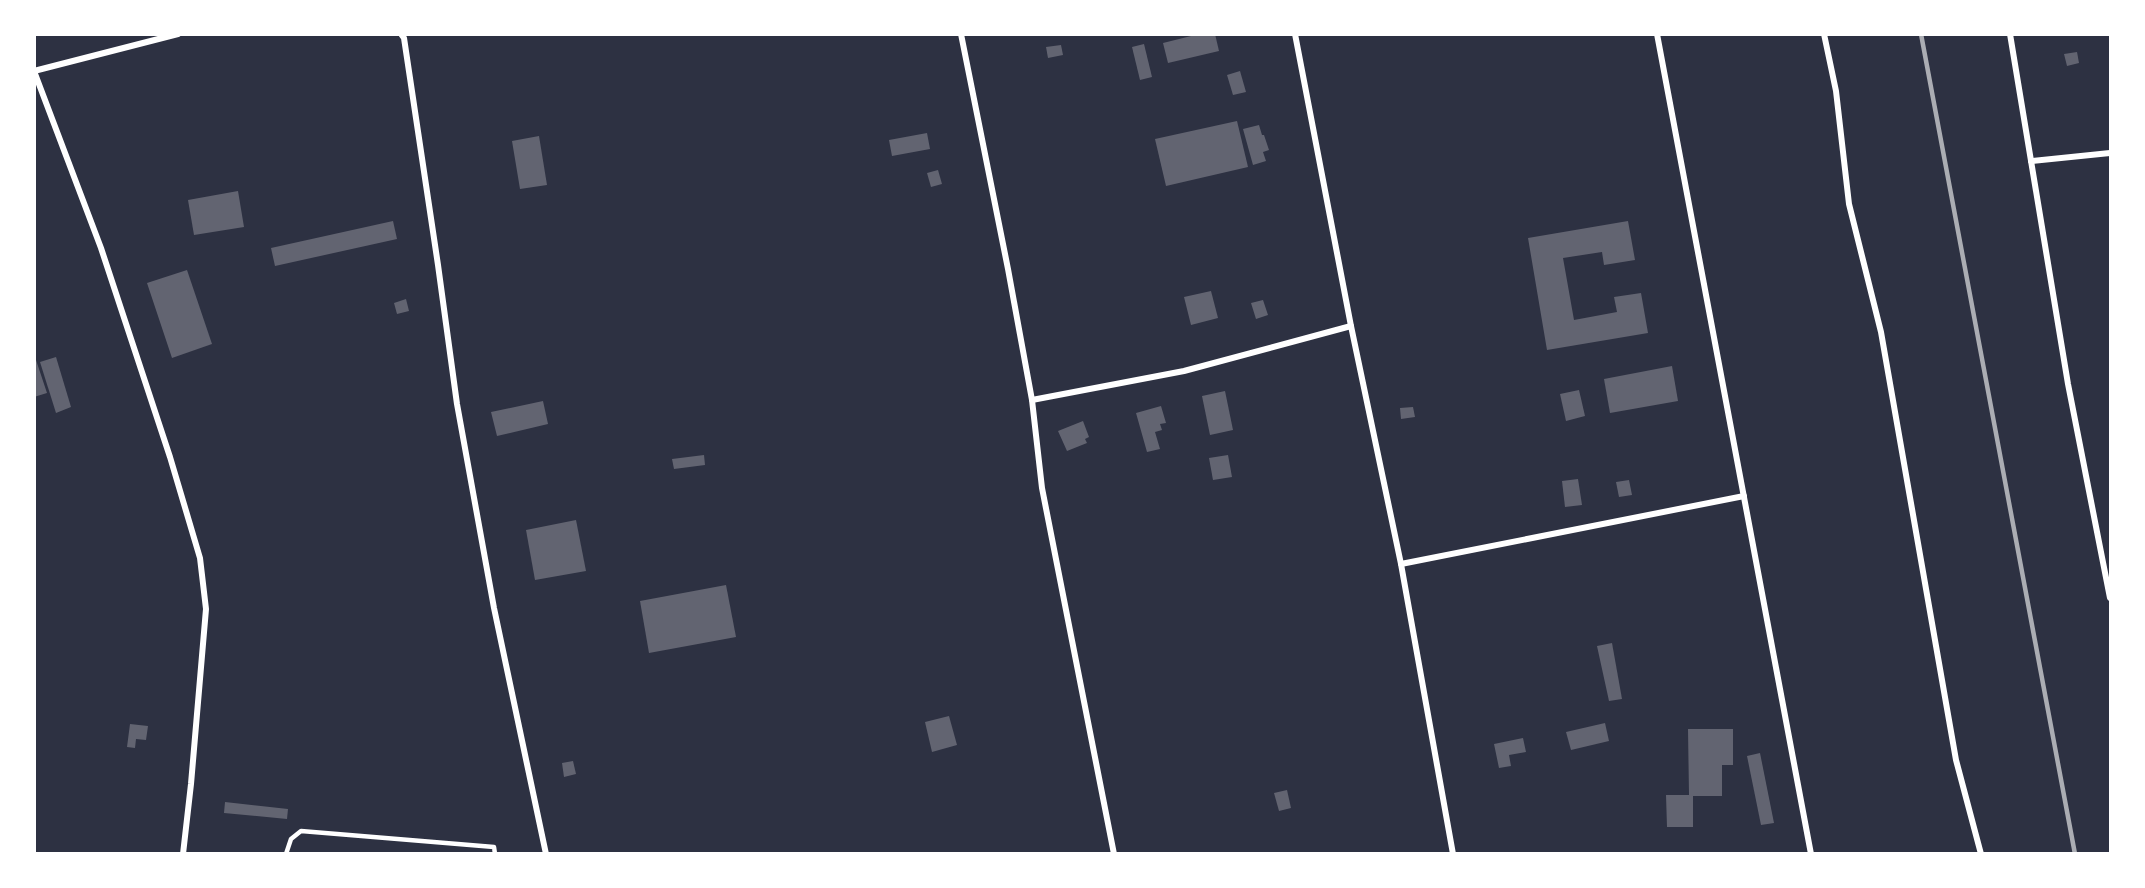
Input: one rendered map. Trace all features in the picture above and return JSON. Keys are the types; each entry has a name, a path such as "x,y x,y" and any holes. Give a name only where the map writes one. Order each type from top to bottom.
{"street":[{"path":"178,34 34,71 101,248 174,468 200,558 206,609 183,854"},
{"path":"401,34 404,38 432,219 459,416 494,608 546,854"},
{"path":"961,34 1032,400 1042,488 1114,854"},
{"path":"1295,34 1351,326 1401,564 1453,854"},
{"path":"1657,34 1811,854"},
{"path":"1824,34 1836,91 1849,204 1881,332 1956,760 1981,854"},
{"path":"2010,34 2068,384 2110,598"},
{"path":"2031,161 2110,153"},
{"path":"1032,400 1184,371 1351,326"},
{"path":"1401,564 1744,496"}],"lane":[{"path":"285,854 291,840 301,831 494,846 495,854"}],"building":[{"path":"1199,34 1215,34 1219,51 1168,63 1163,43"},
{"path":"1144,44 1152,77 1140,80 1132,47"},
{"path":"1061,45 1063,55 1048,58 1046,47"},
{"path":"2077,52 2079,63 2067,66 2064,54"},
{"path":"1240,71 1246,92 1233,95 1227,75"},
{"path":"1237,121 1248,167 1166,186 1155,139"},
{"path":"1259,125 1269,150 1263,152 1266,161 1253,165 1243,129"},
{"path":"927,133 930,149 892,156 889,140"},
{"path":"539,136 547,185 520,189 512,141"},
{"path":"938,170 942,184 931,187 927,173"},
{"path":"238,191 244,227 194,235 188,200"},
{"path":"393,221 397,239 275,266 271,248"},
{"path":"1628,221 1635,260 1604,265 1602,252 1563,258 1574,320 1617,312 1614,297 1641,293 1648,333 1547,350 1528,238"},
{"path":"187,270 212,344 172,358 147,283"},
{"path":"1211,291 1218,318 1191,325 1184,297"},
{"path":"406,299 409,311 397,314 394,303"},
{"path":"1263,300 1268,315 1256,319 1251,303"},
{"path":"56,357 71,407 56,413 40,362"},
{"path":"34,360 36,360 47,393 34,397"},
{"path":"1672,366 1678,401 1610,413 1604,379"},
{"path":"1579,390 1585,416 1566,421 1560,394"},
{"path":"1225,391 1233,430 1210,435 1202,396"},
{"path":"543,401 548,424 497,436 491,412"},
{"path":"1161,406 1166,423 1160,424 1162,430 1155,432 1160,449 1147,452 1136,413"},
{"path":"1413,407 1415,417 1401,419 1400,408"},
{"path":"1083,421 1089,437 1085,439 1087,443 1067,451 1058,431"},
{"path":"704,455 705,465 674,469 672,459"},
{"path":"1228,455 1232,477 1213,480 1209,458"},
{"path":"1578,479 1582,505 1565,507 1562,481"},
{"path":"1629,480 1632,495 1619,497 1616,482"},
{"path":"576,520 586,571 535,580 526,530"},
{"path":"726,585 736,637 649,653 640,601"},
{"path":"1612,643 1622,699 1609,701 1597,646"},
{"path":"949,716 957,745 932,752 925,722"},
{"path":"1605,723 1609,741 1571,750 1566,732"},
{"path":"130,724 148,726 146,740 136,739 135,748 127,747"},
{"path":"1688,729 1733,729 1733,765 1722,765 1722,796 1693,796 1693,827 1667,827 1666,795 1689,795"},
{"path":"1523,738 1526,752 1509,755 1511,766 1499,768 1494,744"},
{"path":"1760,753 1774,823 1761,825 1747,756"},
{"path":"573,761 576,774 564,777 562,763"},
{"path":"1287,790 1291,808 1279,811 1274,793"},
{"path":"225,802 288,809 287,819 224,813"}],"railway":[{"path":"1921,34 2075,854"}]}
